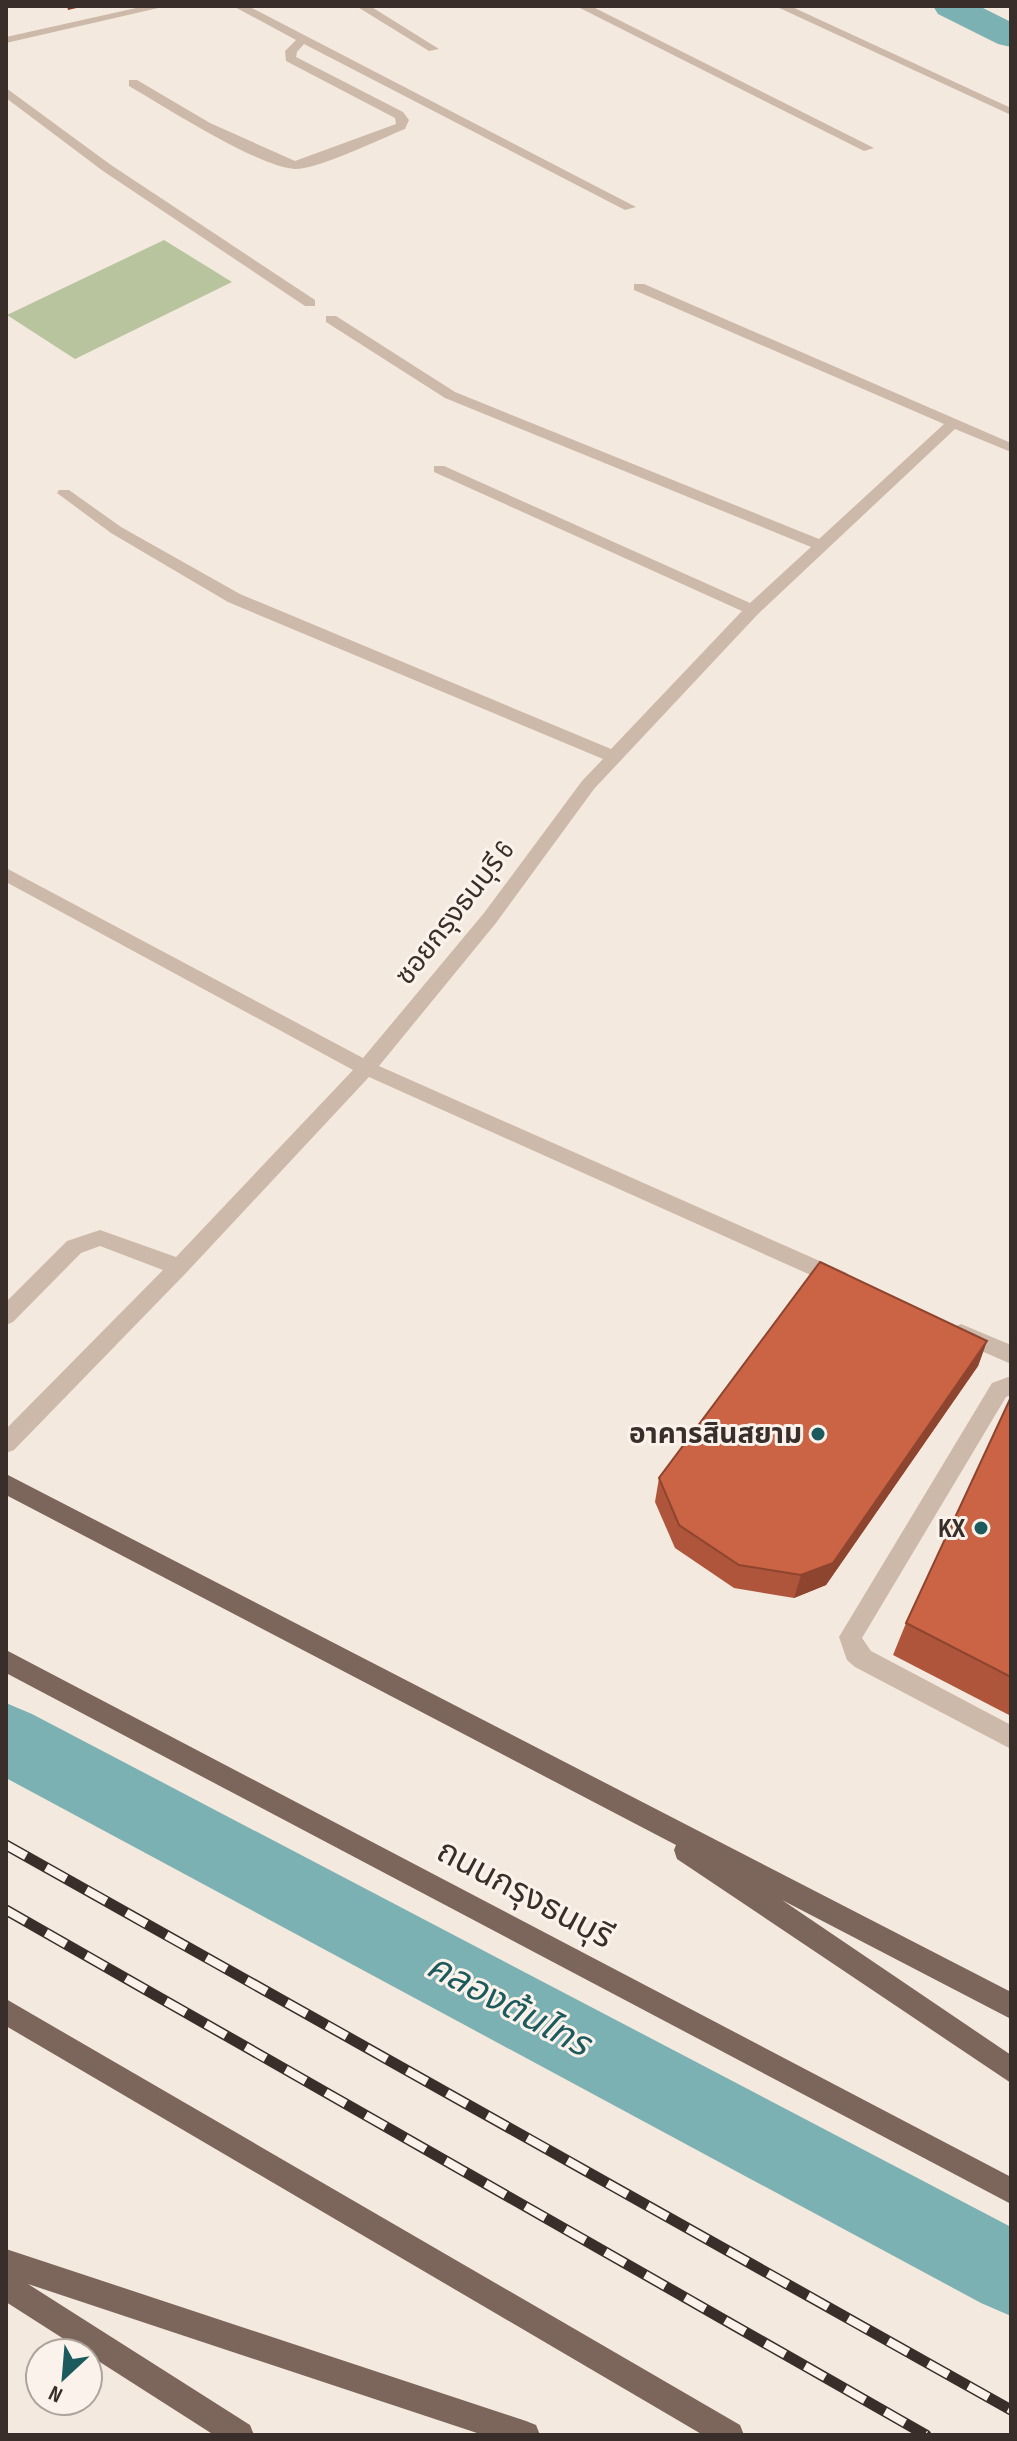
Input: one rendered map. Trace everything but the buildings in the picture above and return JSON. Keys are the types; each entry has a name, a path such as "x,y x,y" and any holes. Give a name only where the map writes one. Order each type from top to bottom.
{"main road":[{"path":"6,1484 1011,2006"},
{"name":"ถนนกรุงธนบุรี","path":"6,1661 1011,2191"},
{"path":"610,1798 1011,2070"},
{"path":"6,2012 730,2435"},
{"path":"6,2263 526,2435"},
{"path":"6,2286 240,2435"}],"street":[{"path":"6,40 144,7 161,6"},
{"path":"239,6 630,207"},
{"path":"362,6 433,49"},
{"path":"582,6 868,148"},
{"path":"781,6 1009,112"},
{"path":"133,83 206,126 277,160 295,165 401,126 403,120 399,115 290,59 291,51 303,39"},
{"path":"6,92 107,168 310,303"},
{"path":"639,287 1011,448"},
{"path":"331,319 450,395 821,545"},
{"name":"ซอยกรุงธนบุรี 6","path":"6,1443 179,1267 366,1068 490,918 588,785 752,610 953,423"},
{"path":"439,469 752,610"},
{"path":"64,493 116,530 234,598 614,757"},
{"path":"6,874 366,1068 853,1285"},
{"path":"6,1316 74,1247 85,1241 100,1238 179,1267"},
{"path":"939,1324 1011,1355"},
{"path":"1011,1385 999,1390 850,1637 855,1652 863,1659 1011,1738"}],"green space":[{"path":"164,240 232,282 75,359 7,315"}],"waterway":[{"path":"951,6 1011,36"},
{"name":"คลองต้นไทร","path":"6,1739 1011,2273"}],"railway":[{"path":"6,1845 1011,2410"},
{"path":"6,1910 926,2435"}],"place":[{"name":"อาคารสินสยาม","path":"818,1434"},
{"name":"KX","path":"981,1528"}]}
